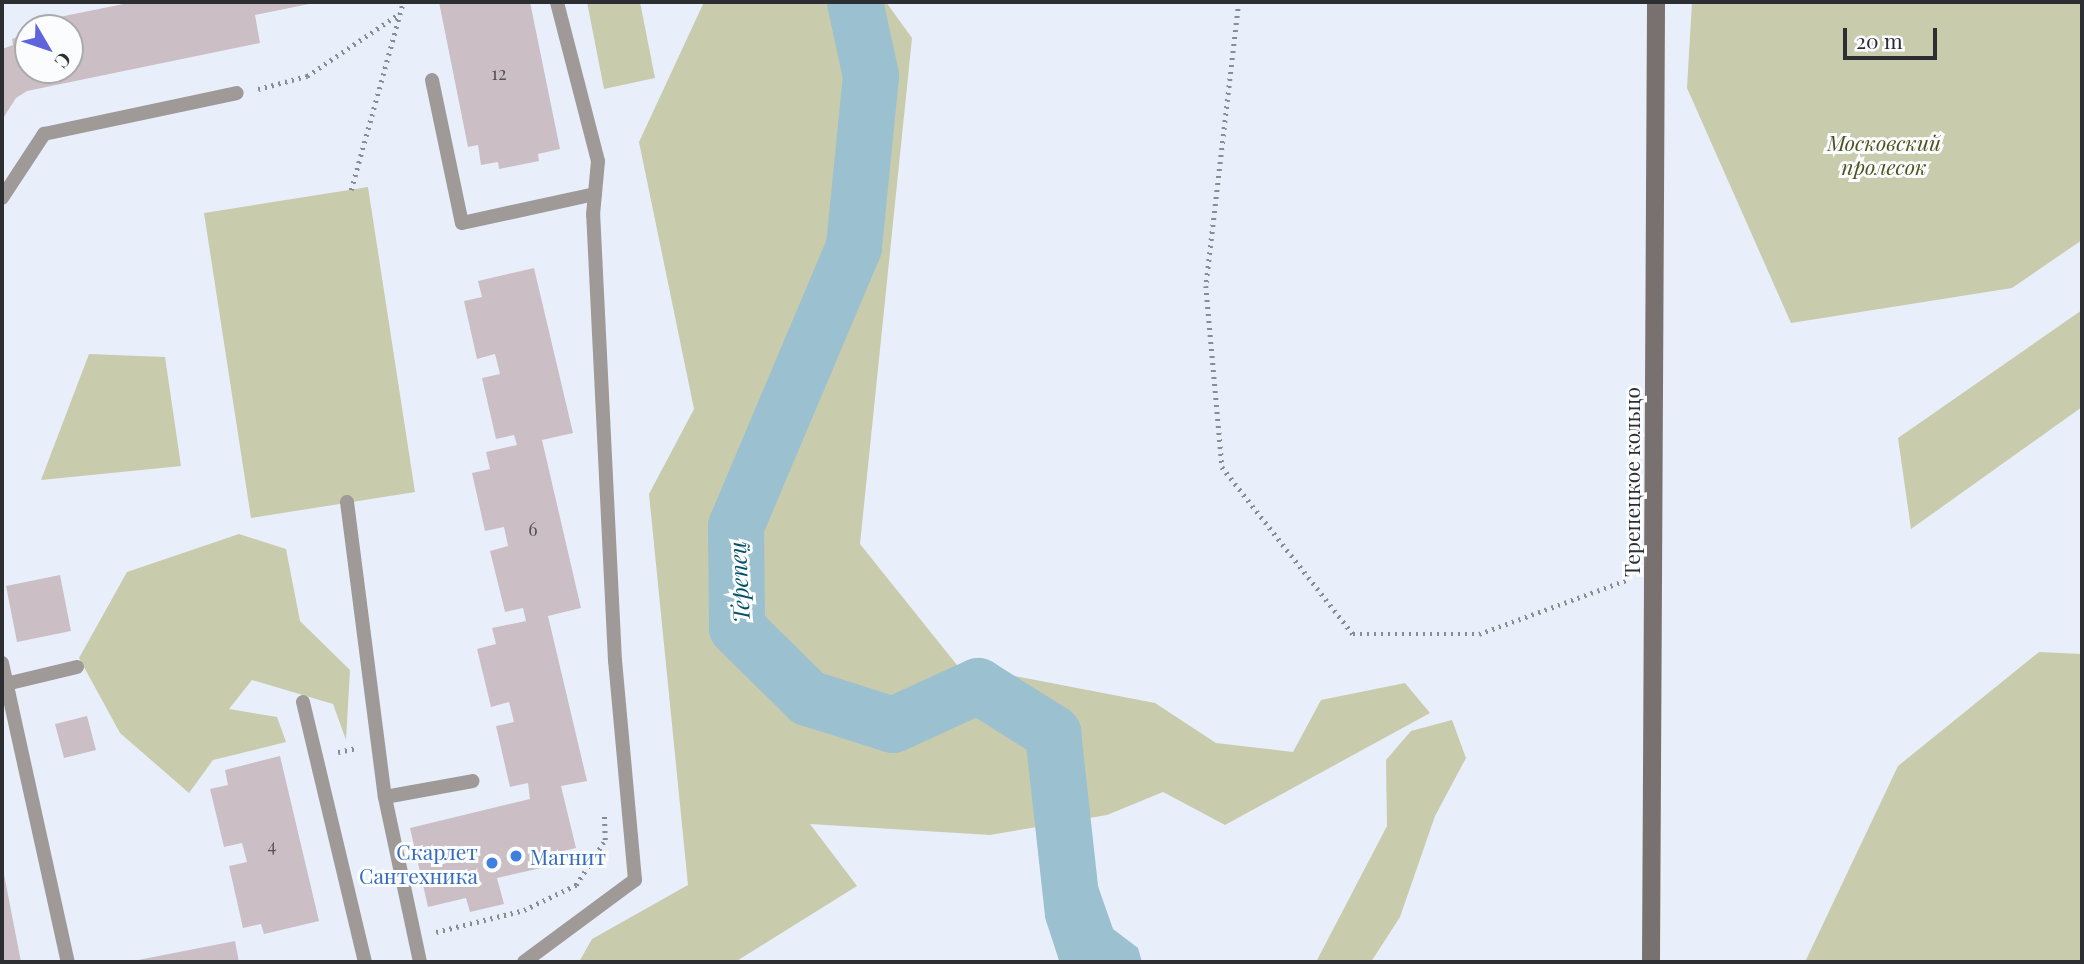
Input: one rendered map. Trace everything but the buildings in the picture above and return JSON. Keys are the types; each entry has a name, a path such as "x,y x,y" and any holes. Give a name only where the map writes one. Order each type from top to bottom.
{"street":[{"name":"Терепецкое кольцо","path":"1651,962 1656,2"}],"lane":[{"path":"524,962 635,880 615,660 595,194 598,162 557,2"},
{"path":"432,80 463,223 595,194"},
{"path":"2,198 44,134 237,93"},
{"path":"347,502 386,797 420,962"},
{"path":"2,663 68,962"},
{"path":"6,684 77,667"},
{"path":"303,702 365,962"},
{"path":"386,797 473,781"}],"path":[{"path":"351,190 403,2"},
{"path":"1239,2 1206,286 1222,467 1353,634 1479,634 1653,570"},
{"path":"266,87 307,76 399,14"},
{"path":"316,758 378,743"},
{"path":"415,937 524,910 576,885 604,840 603,802"}],"green space":[{"path":"587,2 640,2 655,78 604,89"},
{"path":"704,2 886,2 912,38 860,544 957,665 1155,703 1216,743 1293,752 1321,700 1405,683 1430,713 1225,825 1163,792 1107,815 990,835 810,824 857,886 735,962 579,962 592,939 688,885 649,494 694,409 639,142"},
{"name":"Московский пролесок","path":"1692,2 2082,2 2082,240 2012,288 1791,323 1687,88"},
{"path":"368,187 415,492 251,518 204,213"},
{"path":"2082,310 2082,407 1911,529 1898,438"},
{"path":"89,354 165,357 181,466 41,480"},
{"path":"239,534 286,549 300,621 350,670 346,740 333,704 252,680 229,709 277,717 286,742 213,760 189,793 120,733 79,658 127,572"},
{"path":"2039,652 2082,654 2082,962 1805,962 1898,766"},
{"path":"1452,720 1466,758 1435,816 1400,917 1371,962 1316,962 1387,826 1386,760 1411,731"}],"water":[{"path":"1063,822 1086,852 1113,929 1138,948 1142,962 1062,962"}],"waterway":[{"name":"Терепец","path":"855,2 871,76 854,247 736,526 737,628 808,698 893,725 978,686 1053,733 1073,913 1089,962"}],"place":[{"name":"Магнит","path":"516,856"},
{"name":"Скарлет Сантехника","path":"492,863"}]}
